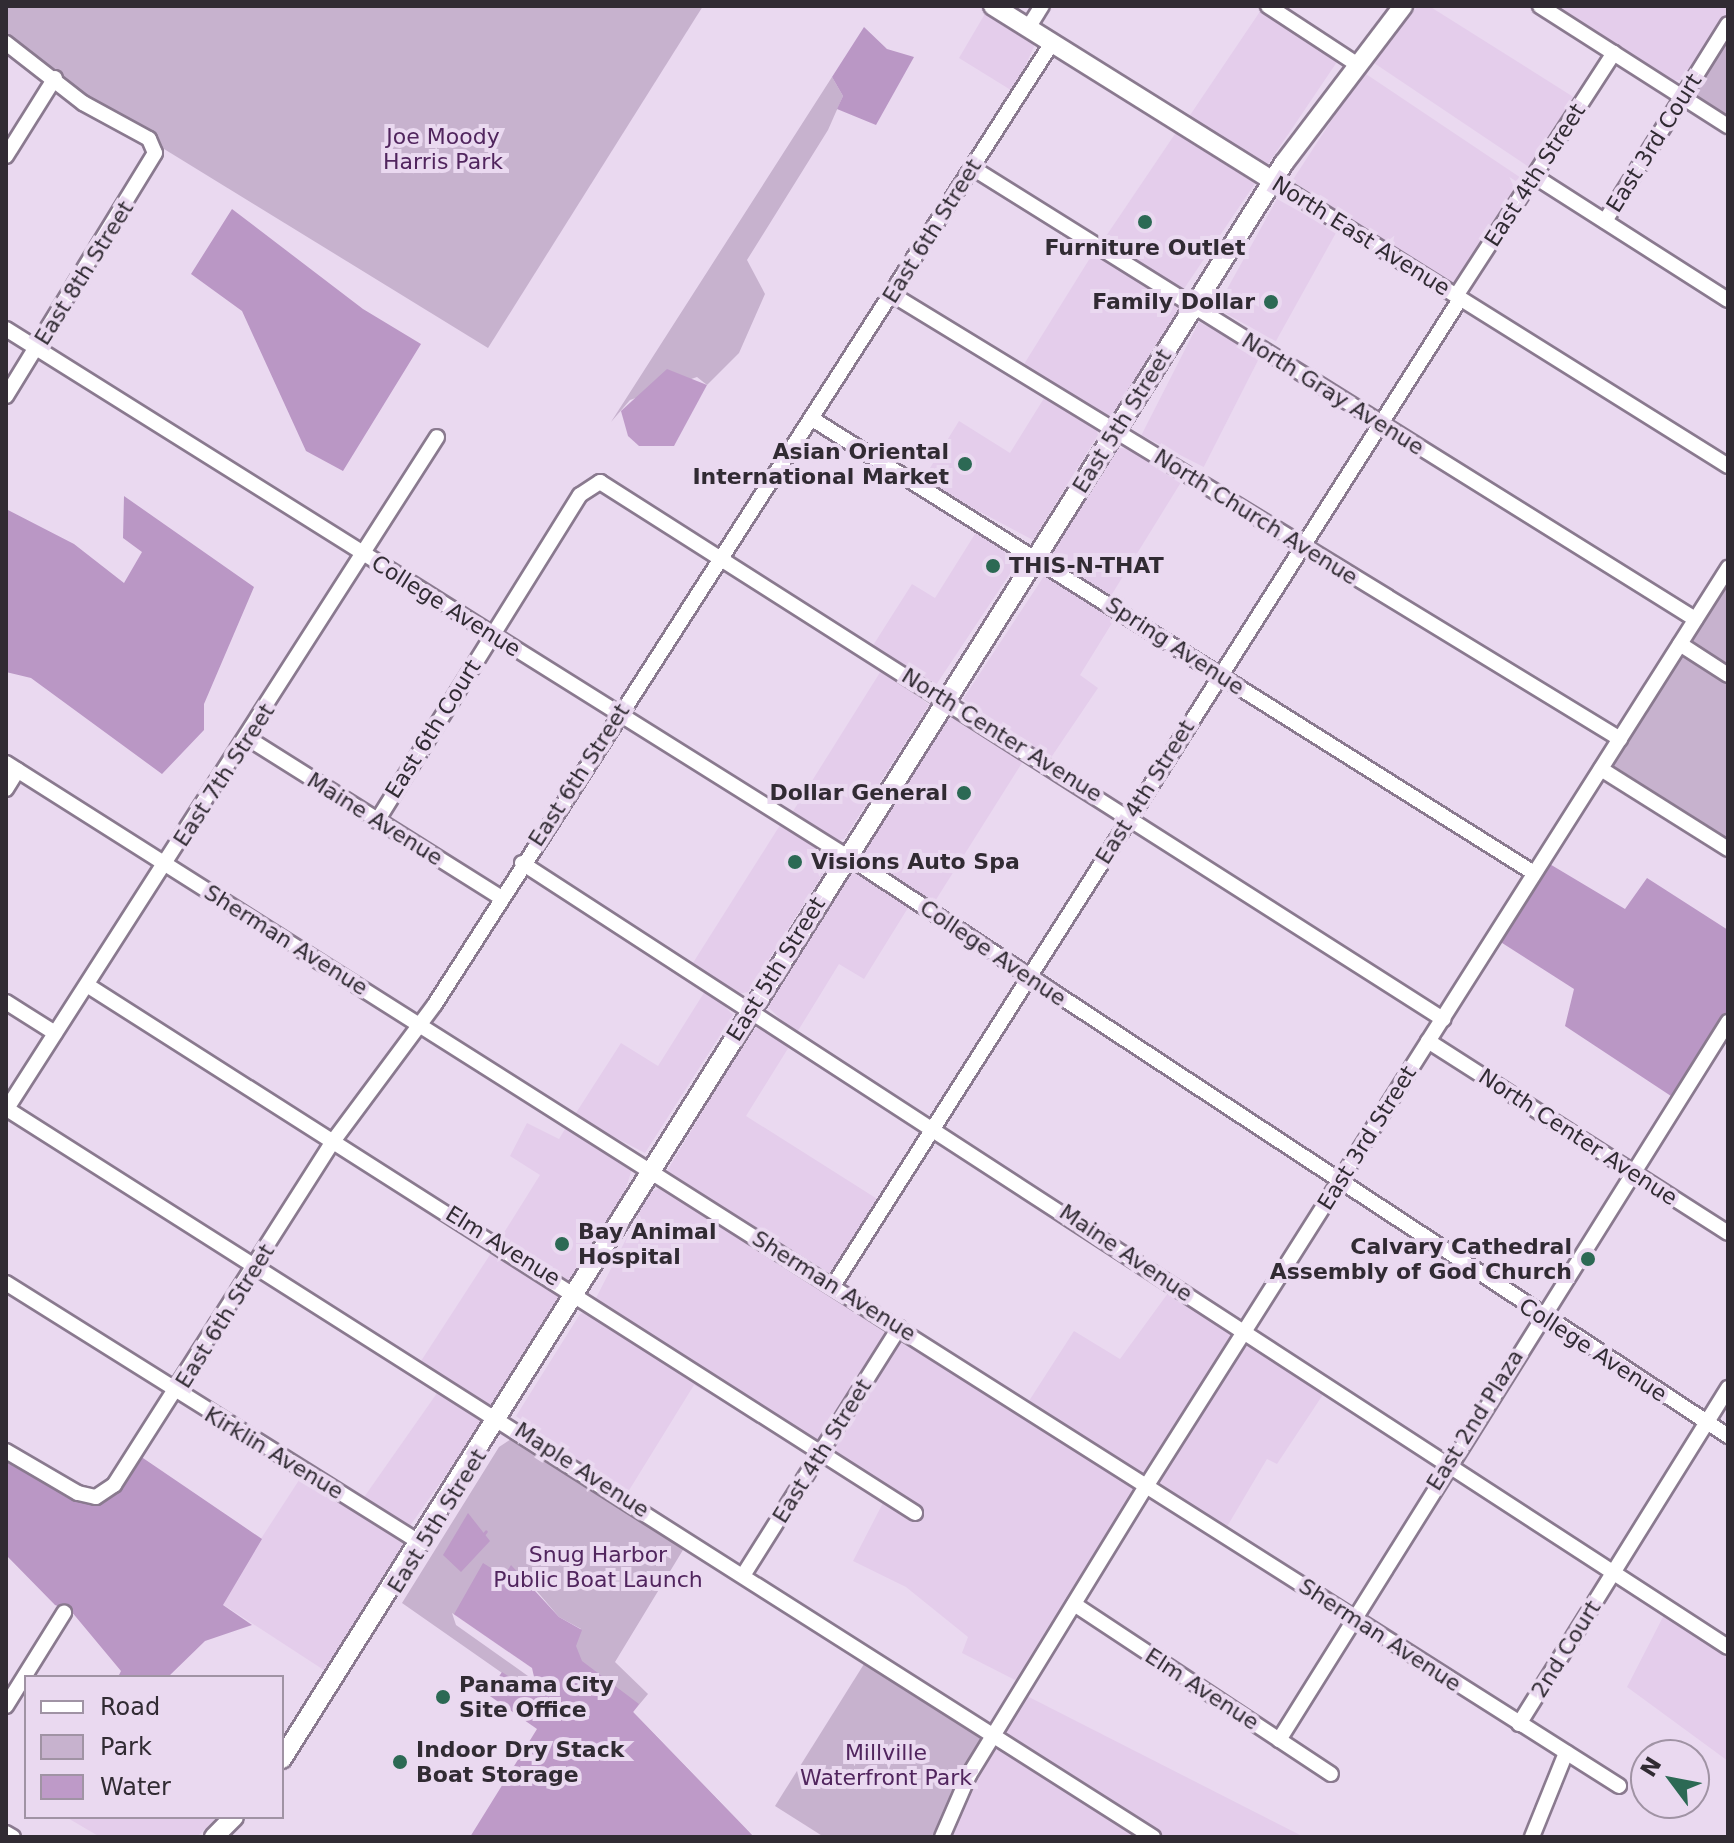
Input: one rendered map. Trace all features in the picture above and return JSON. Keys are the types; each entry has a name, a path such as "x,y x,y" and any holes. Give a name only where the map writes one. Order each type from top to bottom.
{"main road":[{"name":"North East Avenue","path":"993,6 1273,181"},
{"name":"East 5th Street","path":"284,1756 502,1419 579,1295 650,1170 1273,181 1355,63 1403,6"},
{"path":"214,1837 229,1819"}],"street":[{"path":"1028,28 1042,6"},
{"path":"1268,6 1355,63"},
{"path":"1540,6 1728,126"},
{"name":"East 3rd Court","path":"1605,221 1728,24"},
{"path":"6,43 55,78 6,156"},
{"name":"East 6th Street","path":"6,1451 66,1488 96,1497 114,1485 177,1393 334,1140 418,1024 618,714 814,420 1052,43"},
{"name":"East 4th Street","path":"833,1286 1614,53"},
{"name":"East 8th Street","path":"6,396 149,170 154,148 55,78"},
{"name":"North Gray Avenue","path":"971,167 1695,619"},
{"path":"1534,176 1728,300"},
{"name":"North East Avenue","path":"1273,181 1728,466"},
{"name":"North Church Avenue","path":"893,295 1620,739"},
{"name":"College Avenue","path":"6,329 847,857 1540,1316 1728,1436"},
{"name":"Spring Avenue","path":"814,420 1534,873"},
{"name":"East 7th Street","path":"6,1109 249,739 437,437"},
{"name":"North Center Avenue","path":"600,482 1131,815 1443,1019"},
{"name":"East 6th Court","path":"377,821 580,495 600,482"},
{"name":"East 3rd Street","path":"942,1837 992,1737 1147,1485 1728,568"},
{"path":"1680,644 1728,675"},
{"name":"Maine Avenue","path":"249,739 501,898"},
{"path":"6,789 12,767"},
{"name":"Sherman Avenue","path":"12,767 1619,1786"},
{"path":"1601,769 1728,849"},
{"name":"Maine Avenue","path":"522,863 1244,1331 1446,1467 1728,1647"},
{"name":"Elm Avenue","path":"87,985 579,1295 915,1513"},
{"path":"6,1002 55,1033"},
{"name":"East 2nd Plaza","path":"1279,1740 1540,1316 1635,1173 1728,1022"},
{"name":"North Center Avenue","path":"1428,1041 1728,1233"},
{"name":"Maple Avenue","path":"6,1109 502,1419 992,1737 1153,1837"},
{"name":"Kirklin Avenue","path":"6,1283 422,1544"},
{"name":"East 4th Street","path":"744,1574 899,1328"},
{"name":"2nd Court","path":"1519,1724 1728,1388"},
{"name":"Elm Avenue","path":"1074,1604 1331,1774"},
{"path":"29,1675 64,1613"},
{"path":"6,1675 23,1686 6,1706"},
{"path":"1532,1837 1566,1753"},
{"path":"6,1833 13,1837"}],"shaded area":[{"path":"1418,6 1429,6 1575,98 1532,169 1371,61"},
{"path":"1553,6 1728,6 1728,16 1688,80 1671,80"},
{"path":"1263,7 1339,58 1265,169 1189,117"},
{"path":"986,12 1035,44 1014,92 959,58"},
{"path":"864,27 887,49 914,57 876,125 837,109 843,96 832,77"},
{"path":"1363,72 1524,180 1461,280 1451,283 1292,181"},
{"path":"1177,131 1255,184 1179,296 1101,244"},
{"path":"1277,199 1336,232 1276,341 1216,308"},
{"path":"232,209 363,309 421,344 343,471 306,451 242,311 191,274"},
{"path":"1095,250 1179,308 1113,414 1103,417 1021,369"},
{"path":"1199,322 1261,354 1204,467 1141,435"},
{"path":"1046,395 1095,425 1098,435 1033,540 922,481 959,421 1010,453"},
{"path":"1119,448 1134,449 1183,479 1109,599 1059,566 1052,553"},
{"path":"124,496 254,587 204,704 204,730 162,774 31,678 6,672 6,509 74,544 124,583 142,552 123,538"},
{"path":"980,526 1019,560 936,685 872,647 912,584 935,598"},
{"path":"1046,573 1117,615 1080,675 1098,688 1050,759 963,699"},
{"path":"884,666 929,705 844,839 833,841 790,816"},
{"path":"957,716 1027,755 932,906 866,861 864,851 947,720"},
{"path":"782,822 827,852 830,863 748,992 738,994 691,966"},
{"path":"1548,863 1625,909 1647,878 1728,930 1728,1011 1674,1098 1565,1026 1574,989 1499,941"},
{"path":"861,873 911,903 864,979 839,964 796,1034 767,1006 850,874"},
{"path":"707,988 733,1015 645,1153 574,1116 621,1043 658,1066"},
{"path":"763,1025 792,1042 746,1116 882,1202 831,1276 667,1171 752,1029"},
{"path":"527,1123 559,1139 568,1124 632,1169 621,1204 572,1282 500,1239 540,1175 510,1156"},
{"path":"661,1188 891,1330 819,1445 595,1300 650,1192"},
{"path":"495,1247 566,1293 492,1408 420,1362"},
{"path":"1171,1289 1238,1334 1146,1478 1027,1404 1074,1331 1120,1359"},
{"path":"588,1311 789,1438 694,1385 628,1492 582,1463 516,1416 580,1314"},
{"path":"901,1336 1141,1487 1019,1682 962,1653 968,1637 906,1587 853,1561 885,1499 917,1519 922,1512 829,1451"},
{"path":"1247,1340 1324,1393 1277,1464 1267,1459 1225,1530 1155,1485"},
{"path":"442,1386 486,1417 407,1531 362,1500"},
{"path":"140,1456 262,1539 223,1605 252,1625 205,1641 170,1675 119,1675 121,1671 71,1611 55,1605 6,1555 6,1457 97,1504"},
{"path":"303,1474 409,1543 325,1671 220,1602"},
{"path":"1665,1613 1728,1652 1728,1761 1710,1748 1710,1739 1698,1739 1627,1687"},
{"path":"1025,1695 1304,1837 1163,1837 999,1736"},
{"path":"994,1744 1144,1837 948,1837"},
{"path":"69,1819 215,1819 197,1837 100,1837"}],"green space":[{"name":"Joe Moody Harris Park","path":"6,6 703,6 488,348 86,101 6,38"},
{"path":"1728,34 1728,120 1690,96"},
{"path":"832,77 843,96 828,130 747,260 765,294 739,353 707,385 697,377 630,400 611,422"},
{"path":"1728,581 1728,670 1689,643"},
{"path":"1682,654 1728,680 1728,843 1611,767"},
{"name":"Snug Harbor Public Boat Launch","path":"511,1439 686,1545 615,1662 648,1694 633,1712 754,1837 565,1653 581,1629 559,1617 523,1575 545,1703 402,1603 499,1447"},
{"name":"Millville Waterfront Park","path":"864,1664 981,1738 936,1837 824,1837 775,1806"}],"water":[{"path":"667,369 707,385 674,446 639,446 628,436 621,411"},
{"path":"468,1513 490,1541 461,1572 443,1555"},
{"path":"483,1563 504,1576 511,1565 559,1617 582,1630 576,1646 582,1661 639,1704 633,1712 754,1837 470,1837 537,1729 487,1694 502,1672 531,1691 532,1672 453,1616"}],"pier":[{"path":"452,1613 532,1668 535,1681 456,1625"}],"waterway":[{"path":"482,1536 486,1531"}],"place":[{"name":"Furniture Outlet","path":"1145,222"},
{"name":"Family Dollar","path":"1271,302"},
{"name":"Asian Oriental International Market","path":"965,464"},
{"name":"THIS-N-THAT","path":"993,566"},
{"name":"Dollar General","path":"964,793"},
{"name":"Visions Auto Spa","path":"795,862"},
{"name":"Bay Animal Hospital","path":"562,1244"},
{"name":"Calvary Cathedral Assembly of God Church","path":"1588,1259"},
{"name":"Panama City Site Office","path":"443,1697"},
{"name":"Indoor Dry Stack Boat Storage","path":"400,1762"}]}
